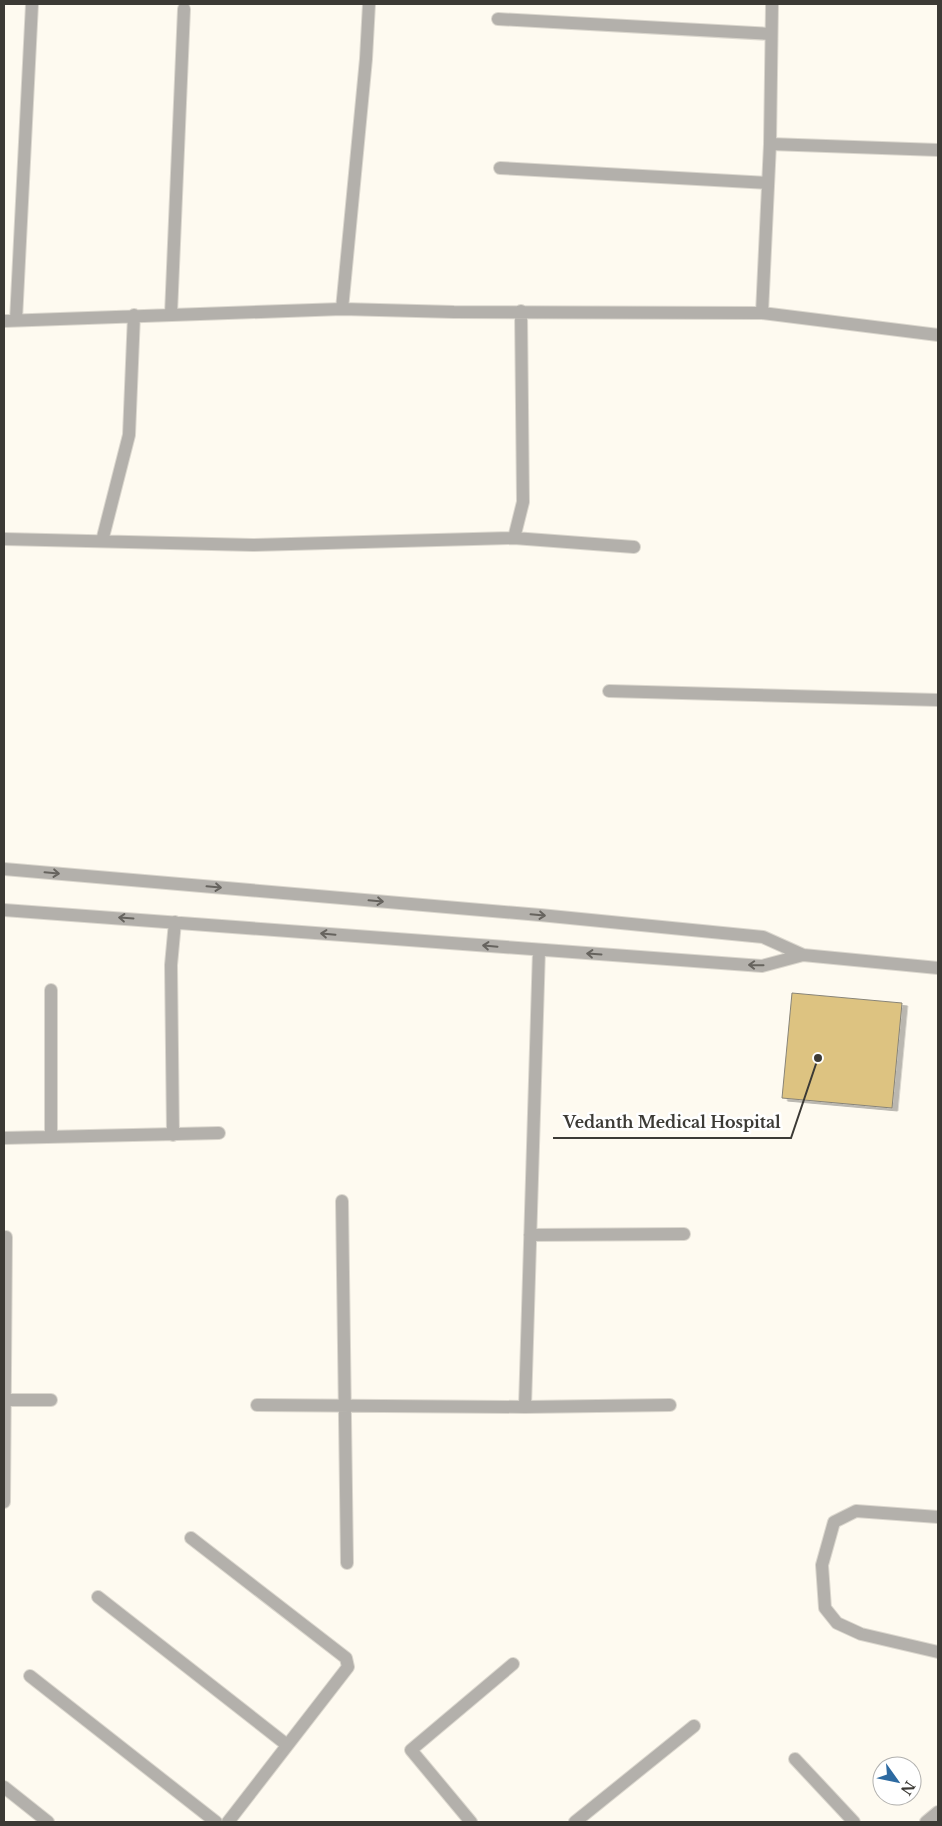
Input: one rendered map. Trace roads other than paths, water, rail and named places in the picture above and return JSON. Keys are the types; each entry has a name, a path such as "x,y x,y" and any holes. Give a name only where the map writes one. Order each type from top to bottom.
{"street":[{"path":"32,4 10,320 342,309 762,313 938,335"},
{"path":"342,309 366,59 369,4"},
{"path":"762,313 770,144 772,4"},
{"path":"171,314 184,9"},
{"path":"498,19 771,34"},
{"path":"770,144 938,150"},
{"path":"500,168 768,183"},
{"path":"514,538 523,502 521,311"},
{"path":"102,542 129,436 134,315"},
{"path":"4,539 253,545 514,538 634,547"},
{"path":"609,691 938,700"},
{"path":"4,869 540,915 764,937 803,955 938,968"},
{"path":"4,910 762,966 803,955"},
{"path":"173,1135 171,965 175,922"},
{"path":"525,1407 539,950"},
{"path":"51,990 51,1137"},
{"path":"4,1138 219,1133"},
{"path":"342,1200 347,1563"},
{"path":"530,1235 684,1234"},
{"path":"4,1502 6,1238"},
{"path":"4,1400 51,1400"},
{"path":"257,1405 344,1404 525,1407 670,1405"},
{"path":"938,1517 856,1511 834,1522 822,1565 825,1608 837,1623 861,1634 938,1652"},
{"path":"191,1538 346,1658 348,1667 228,1822"},
{"path":"98,1597 287,1745"},
{"path":"471,1822 411,1750 513,1664"},
{"path":"30,1676 216,1822"},
{"path":"576,1822 694,1726"},
{"path":"795,1759 854,1822"},
{"path":"4,1787 48,1822"},
{"path":"926,1822 938,1812"}],"place":[{"name":"Vedanth Medical Hospital","path":"818,1058"}]}
